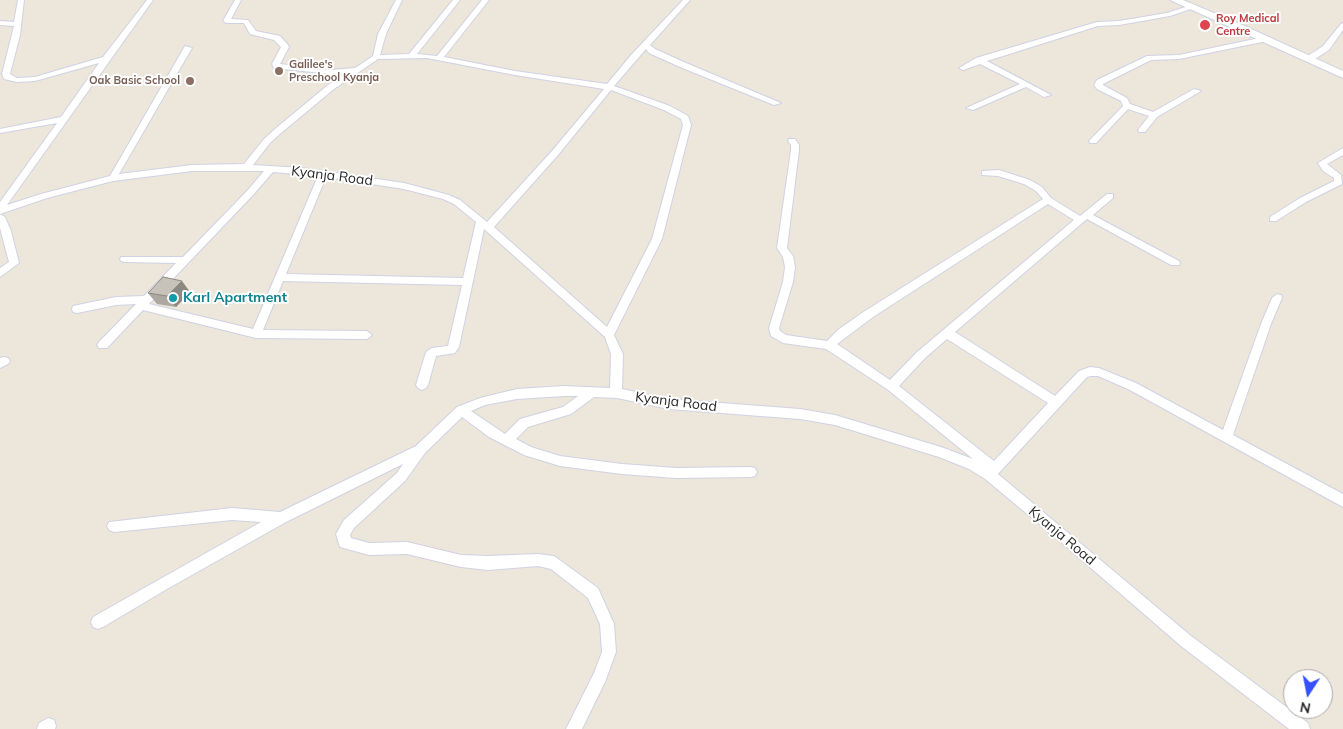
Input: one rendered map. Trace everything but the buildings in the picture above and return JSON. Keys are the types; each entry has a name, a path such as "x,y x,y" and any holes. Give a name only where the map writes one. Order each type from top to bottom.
{"main road":[{"path":"1175,0 1343,75"}],"street":[{"path":"12,0 22,0 6,74 11,80 35,79 106,58"},
{"path":"0,210 106,58 150,0"},
{"path":"238,0 226,21 246,21 253,32 272,35 283,43 285,48 276,64 277,66 331,72 356,70"},
{"path":"376,57 382,34 399,0"},
{"path":"412,55 457,0"},
{"path":"439,58 486,0"},
{"path":"422,385 432,352 451,350 453,348 466,282 485,224 555,153 609,87 686,0"},
{"path":"963,68 979,60 1097,24 1119,23 1168,15 1192,7"},
{"path":"0,23 17,24"},
{"path":"1309,59 1326,48 1343,25"},
{"path":"1154,115 1128,106 1124,100 1100,87 1098,84 1150,58 1179,57 1264,39"},
{"path":"646,45 652,51 682,65 777,103"},
{"path":"113,178 188,48"},
{"path":"247,167 267,141 331,87 376,57 412,55 439,58 515,73 609,87 666,108 685,118 687,125 657,239 609,335"},
{"path":"979,60 1047,95"},
{"path":"331,72 331,87"},
{"path":"970,108 1027,84"},
{"path":"1142,130 1154,115 1197,91"},
{"path":"1093,141 1128,106"},
{"path":"0,131 64,119"},
{"path":"792,141 795,145 782,248 788,256 790,267 788,282 774,328 775,333 783,340 830,345 891,386 992,472 1083,374 1090,371 1099,372 1132,386 1343,501"},
{"path":"1273,219 1303,200 1339,182 1338,177 1326,169 1322,163 1343,151"},
{"name":"Kyanja Road","path":"0,210 113,178 192,168 247,167 323,174 433,192 457,202 485,224 609,335 617,354 615,385 617,393 669,404 800,414 835,420 941,452 992,472 1186,641 1302,729"},
{"path":"103,345 270,169"},
{"path":"985,173 999,173 1027,182 1039,189 1048,200 1175,263"},
{"path":"256,334 323,174"},
{"path":"891,386 911,364 1110,196"},
{"path":"830,345 843,332 869,314 1048,200"},
{"path":"0,217 6,231 14,263 0,273"},
{"path":"125,259 185,260"},
{"path":"279,277 466,282"},
{"path":"1226,438 1263,330 1277,298"},
{"path":"77,309 116,301 144,303 256,334 367,335"},
{"path":"947,333 1057,402"},
{"path":"574,729 600,677 609,652 607,624 594,593 569,573 554,564 538,560 479,562 407,548 369,549 345,543 343,534 349,524 401,477 421,449 462,410 484,400 517,394 564,391 617,393"},
{"path":"507,440 524,423 567,411 592,392"},
{"path":"462,410 493,433 528,451 560,461 622,469 676,473 751,472"},
{"path":"98,622 281,518 421,449"},
{"path":"114,526 232,514 281,518"}],"place":[{"name":"Roy Medical Centre","path":"1205,25"},
{"name":"Galilee's Preschool Kyanja","path":"279,71"},
{"name":"Oak Basic School","path":"190,81"},
{"name":"Karl Apartment","path":"173,298"}]}
